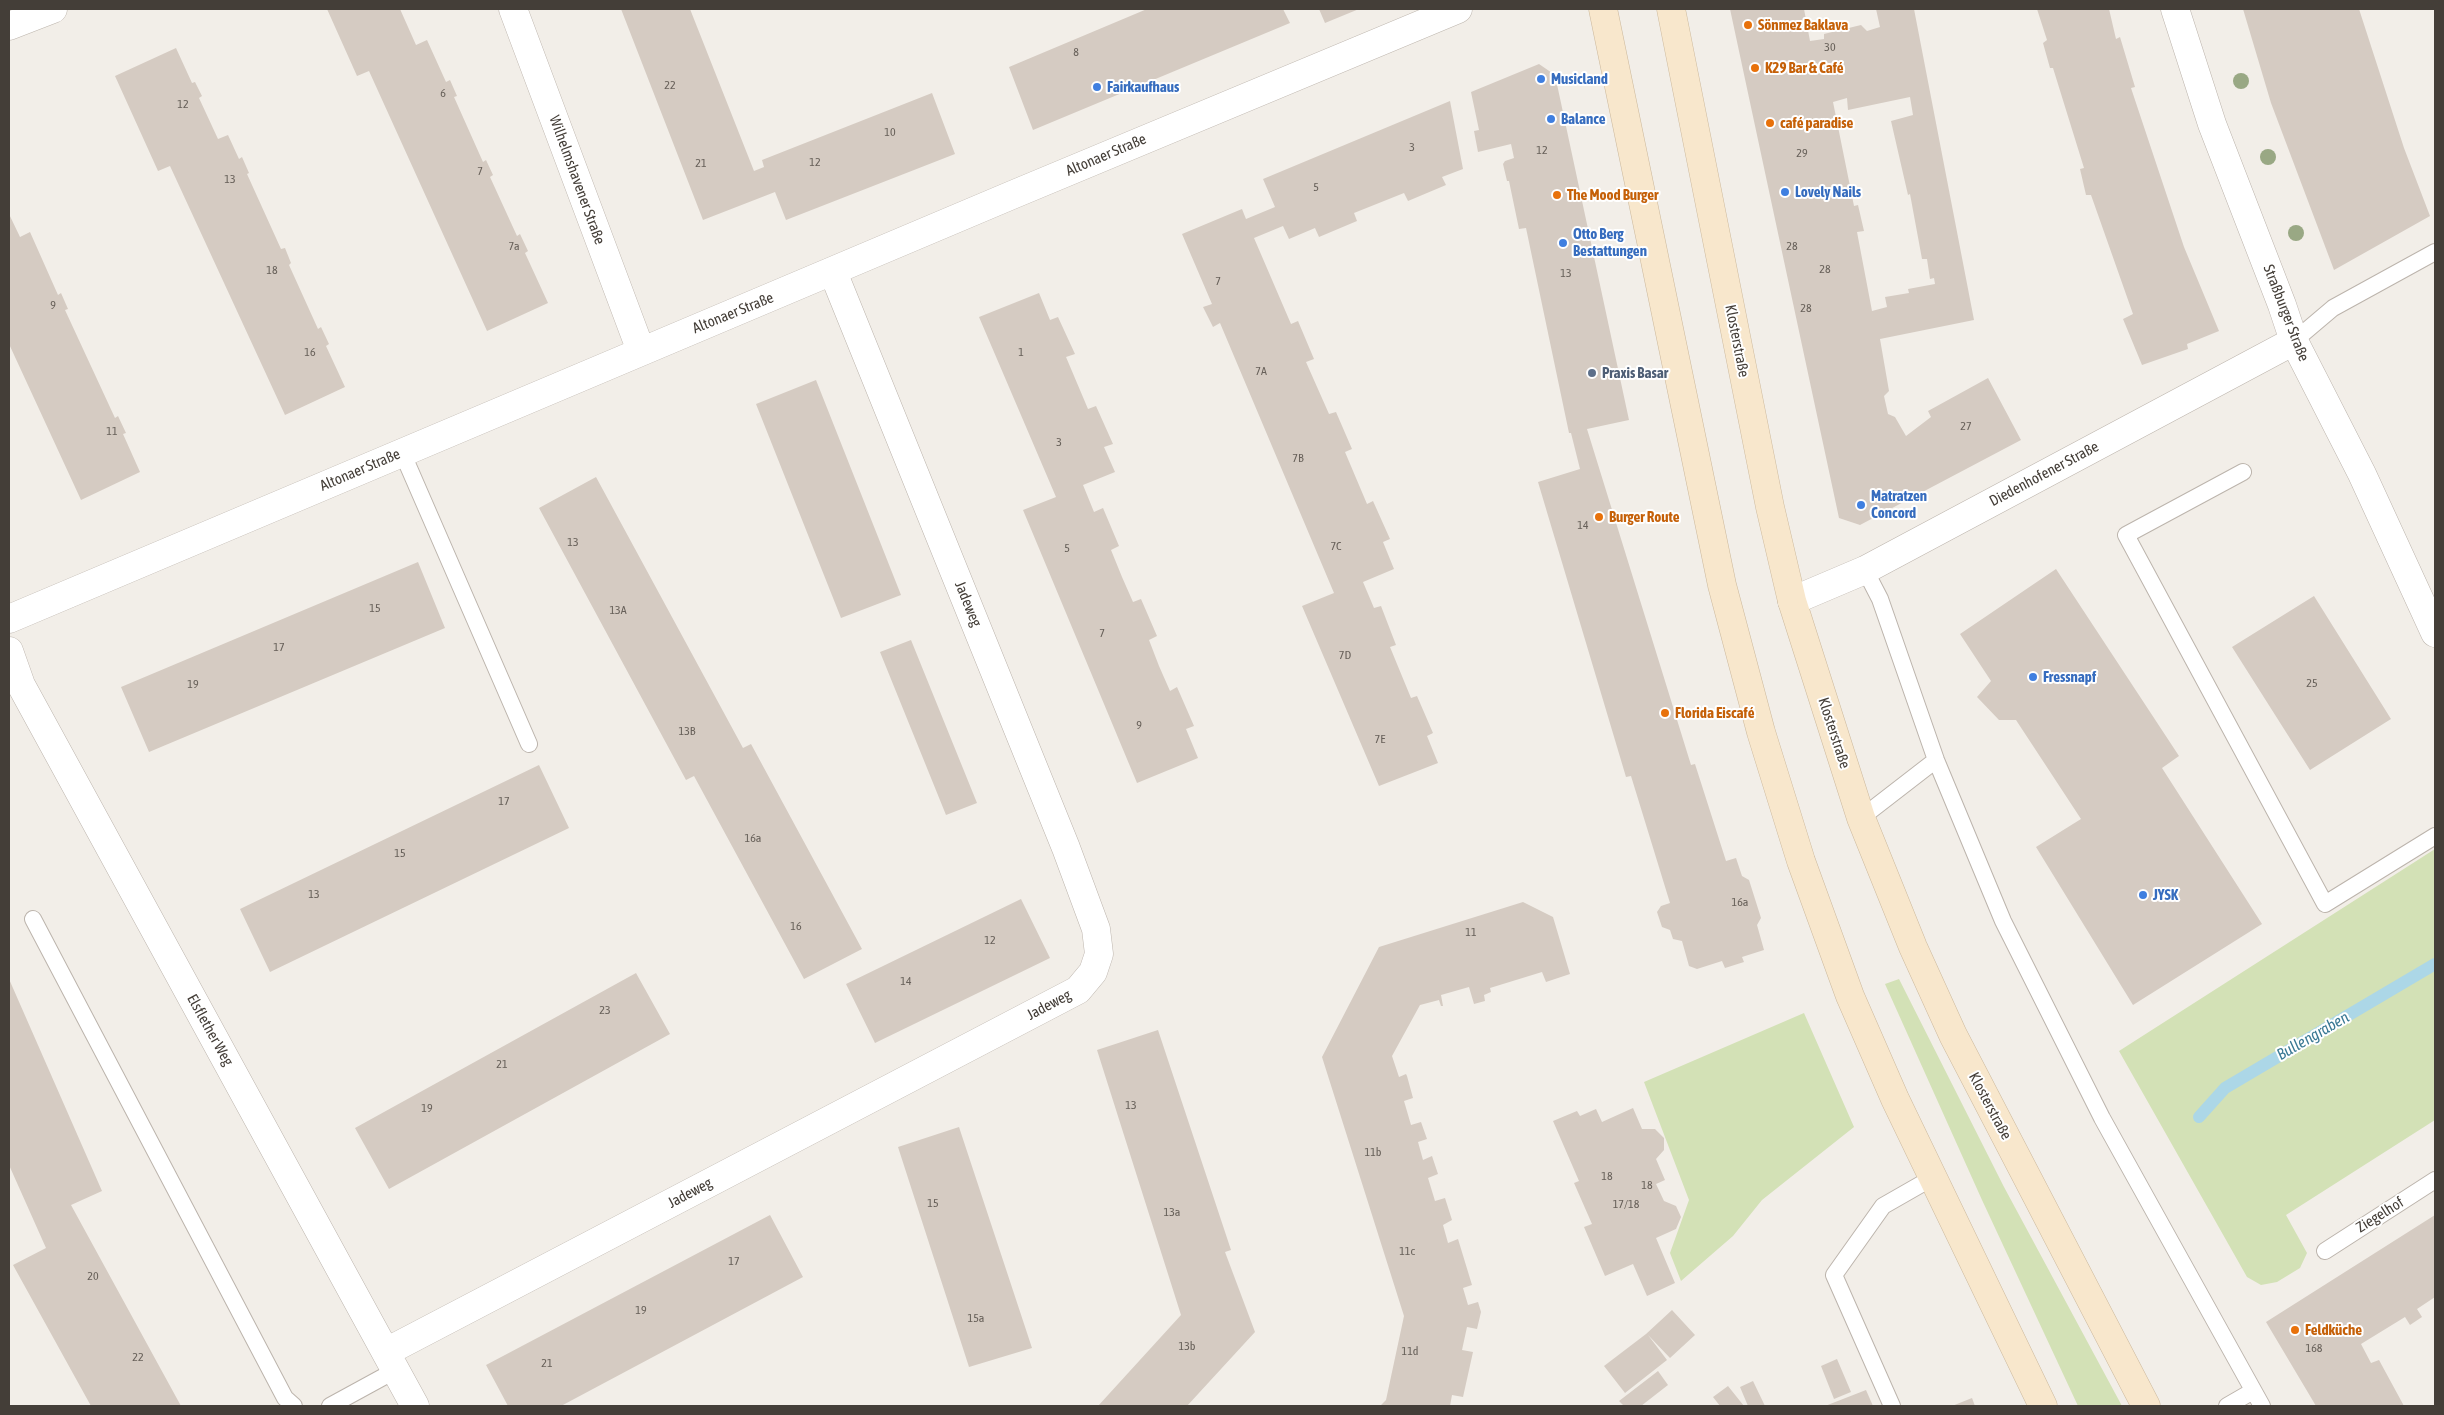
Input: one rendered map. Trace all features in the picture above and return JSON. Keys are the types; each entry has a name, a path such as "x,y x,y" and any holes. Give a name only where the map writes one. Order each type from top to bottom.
{"main road":[{"path":"1603,9 1722,585 1761,732 1801,861 1850,996 1932,1178 2043,1406"},
{"name":"Klosterstraße","path":"1671,9 1770,508 1792,601 1861,818 1912,947 1953,1035 2146,1406"}],"street":[{"path":"9,26 53,9"},
{"name":"Wilhelmshavener Straße","path":"514,9 641,351"},
{"name":"Altonaer Straße","path":"9,619 641,351 1458,9"},
{"name":"Straßburger Straße","path":"2175,9 2212,124 2282,305 2294,341 2362,474 2435,633"},
{"name":"Jadeweg","path":"391,1361 1078,990 1092,972 1099,954 1096,928 1062,839 833,272"},
{"name":"Diedenhofener Straße","path":"1792,601 1865,570 2294,341"},
{"name":"Elsflether Weg","path":"9,651 21,685 416,1406"}],"lane":[{"path":"2294,341 2333,308 2435,252"},
{"path":"402,452 529,744"},
{"path":"2243,472 2126,535 2325,904 2435,836"},
{"path":"1865,570 1880,599 1936,760 2003,921 2094,1102 2262,1406"},
{"path":"1861,818 1936,760"},
{"path":"33,919 285,1398 294,1406"},
{"path":"1892,1406 1834,1275 1883,1206 1932,1178"},
{"name":"Ziegelhof","path":"2325,1250 2435,1180"},
{"path":"330,1406 391,1361"},
{"path":"2226,1406 2253,1392"}],"green space":[{"path":"2435,849 2435,1120 2286,1215 2307,1253 2300,1268 2277,1282 2261,1285 2247,1277 2119,1051"},
{"path":"1899,979 2004,1187 2122,1406 2078,1406 1982,1200 1885,984"},
{"path":"1804,1013 1854,1127 1762,1200 1733,1236 1681,1281 1670,1253 1689,1200 1644,1082"}],"building":[{"path":"327,9 400,9 416,45 427,40 446,82 450,80 457,96 454,97 483,162 486,160 493,175 490,177 517,236 520,234 528,251 525,253 548,303 487,331 369,71 357,76"},
{"path":"621,9 690,9 754,171 764,167 762,160 932,93 955,154 786,220 775,192 703,220"},
{"path":"1147,9 1283,9 1290,23 1033,130 1009,67"},
{"path":"1319,9 1359,9 1325,23"},
{"path":"1730,9 1804,9 1810,41 1824,39 1824,34 1861,25 1867,31 1880,27 1876,9 1914,9 1974,320 1880,339 1889,391 1884,396 1888,414 1895,417 1906,436 1931,417 1928,411 1988,378 2021,440 1860,525 1839,518","holes":["1910,97 1913,115 1891,121 1908,195 1910,194 1922,259 1927,259 1930,279 1934,278 1935,284 1908,289 1909,293 1885,297 1887,307 1872,311 1857,232 1864,231 1858,205 1854,206 1833,102 1847,98 1848,110"]},
{"path":"2037,9 2109,9 2116,39 2120,37 2135,87 2131,88 2184,247 2219,331 2187,344 2188,349 2142,365 2123,319 2133,314 2091,195 2086,195 2080,169 2084,168 2053,68 2050,68 2043,43 2047,40"},
{"path":"2243,9 2359,9 2404,148 2430,216 2334,270 2271,103"},
{"path":"176,48 192,83 195,82 202,96 199,98 218,139 228,135 239,159 242,157 249,173 247,174 281,249 285,248 291,263 289,265 318,329 321,327 329,344 326,346 345,387 285,415 170,166 158,171 115,76"},
{"path":"1539,64 1555,75 1629,420 1587,429 1691,765 1695,764 1726,861 1736,858 1742,876 1749,880 1761,918 1757,925 1764,950 1742,957 1744,962 1725,968 1722,961 1697,969 1689,966 1682,941 1673,939 1670,930 1662,927 1657,912 1661,906 1670,903 1631,776 1626,777 1538,482 1580,469 1571,433 1569,433 1526,228 1519,229 1509,181 1507,181 1503,164 1505,161 1514,158 1511,144 1478,152 1474,131 1479,130 1471,92"},
{"path":"1450,101 1463,169 1442,177 1446,185 1408,201 1404,193 1354,213 1357,221 1319,237 1315,228 1289,239 1283,226 1254,238 1291,324 1298,321 1314,359 1306,362 1329,414 1336,412 1352,449 1345,452 1367,504 1373,501 1390,539 1383,542 1394,569 1363,582 1374,608 1381,606 1396,645 1390,647 1411,698 1417,696 1433,733 1427,736 1438,763 1379,786 1302,606 1334,593 1220,323 1213,327 1203,307 1212,304 1182,234 1242,209 1246,219 1275,207 1263,179"},
{"path":"9,214 20,237 30,232 58,295 61,293 68,309 65,310 115,418 118,416 126,433 123,434 140,472 81,500 9,344"},
{"path":"1039,293 1050,320 1058,317 1075,354 1066,357 1088,409 1096,406 1113,444 1104,447 1115,472 1083,485 1094,512 1103,508 1119,546 1111,550 1122,577 1133,602 1141,599 1157,636 1149,640 1159,666 1170,691 1177,687 1194,726 1186,729 1198,758 1137,783 1023,510 1056,497 979,317"},
{"path":"816,380 901,595 841,618 756,404"},
{"path":"596,477 743,748 751,744 862,949 804,979 694,776 686,780 539,508"},
{"path":"418,562 445,628 149,752 121,687"},
{"path":"2056,569 2179,756 2162,768 2262,924 2133,1005 2036,847 2081,819 2016,720 1999,720 1977,697 1991,681 1960,634"},
{"path":"2314,596 2391,719 2310,770 2232,647"},
{"path":"911,640 977,803 946,815 880,652"},
{"path":"539,765 569,828 270,972 240,909"},
{"path":"1021,899 1050,958 875,1043 846,984"},
{"path":"1523,902 1553,917 1570,974 1546,982 1542,972 1490,988 1491,992 1484,995 1485,1001 1474,1004 1469,987 1441,995 1443,1006 1441,1006 1439,1000 1420,1005 1392,1056 1399,1077 1406,1074 1407,1076 1413,1098 1404,1101 1411,1125 1421,1122 1427,1139 1418,1142 1423,1160 1432,1156 1438,1174 1428,1178 1435,1201 1445,1198 1452,1220 1443,1225 1448,1243 1458,1239 1472,1285 1463,1288 1468,1305 1478,1302 1481,1312 1477,1329 1467,1327 1462,1350 1473,1352 1463,1397 1452,1395 1450,1406 1380,1406 1386,1400 1404,1316 1322,1057 1379,947"},
{"path":"636,973 670,1034 389,1189 355,1128"},
{"path":"9,979 102,1191 71,1205 181,1406 91,1406 13,1265 46,1248 9,1165"},
{"path":"1158,1030 1231,1250 1225,1252 1255,1332 1187,1406 1098,1406 1181,1315 1097,1050"},
{"path":"1633,1108 1642,1129 1655,1129 1664,1138 1664,1150 1656,1159 1665,1180 1656,1184 1664,1201 1676,1206 1681,1217 1676,1229 1656,1238 1675,1283 1647,1296 1633,1264 1605,1276 1584,1227 1592,1224 1574,1183 1579,1181 1553,1121 1577,1111 1580,1116 1596,1109 1602,1122"},
{"path":"959,1127 1032,1348 969,1367 898,1147"},
{"path":"770,1215 803,1277 561,1406 508,1406 486,1365"},
{"path":"2435,1215 2435,1297 2417,1309 2422,1317 2410,1325 2405,1317 2361,1344 2371,1363 2379,1360 2404,1406 2316,1406 2266,1322"},
{"path":"1672,1310 1695,1335 1670,1358 1648,1335 1667,1360 1625,1393 1604,1366 1646,1334"},
{"path":"1837,1359 1851,1392 1834,1399 1821,1366"},
{"path":"1658,1371 1668,1385 1641,1406 1624,1406 1619,1401"},
{"path":"1753,1381 1765,1406 1748,1406 1740,1387"},
{"path":"1728,1386 1744,1406 1720,1406 1713,1397"},
{"path":"1866,1390 1873,1406 1825,1406"},
{"path":"1972,1398 1975,1406 1952,1406"}],"waterway":[{"name":"Bullengraben","path":"2199,1117 2225,1088 2435,964"}],"place":[{"name":"Sönmez Baklava","path":"1748,25"},
{"name":"K29 Bar & Café","path":"1755,68"},
{"name":"Musicland","path":"1541,79"},
{"name":"Fairkaufhaus","path":"1097,87"},
{"name":"Balance","path":"1551,119"},
{"name":"café paradise","path":"1770,123"},
{"name":"Lovely Nails","path":"1785,192"},
{"name":"The Mood Burger","path":"1557,195"},
{"name":"Otto Berg Bestattungen","path":"1563,243"},
{"name":"Praxis Basar","path":"1592,373"},
{"name":"Matratzen Concord","path":"1861,505"},
{"name":"Burger Route","path":"1599,517"},
{"name":"Fressnapf","path":"2033,677"},
{"name":"Florida Eiscafé","path":"1665,713"},
{"name":"JYSK","path":"2143,895"},
{"name":"Feldküche","path":"2295,1330"}]}
